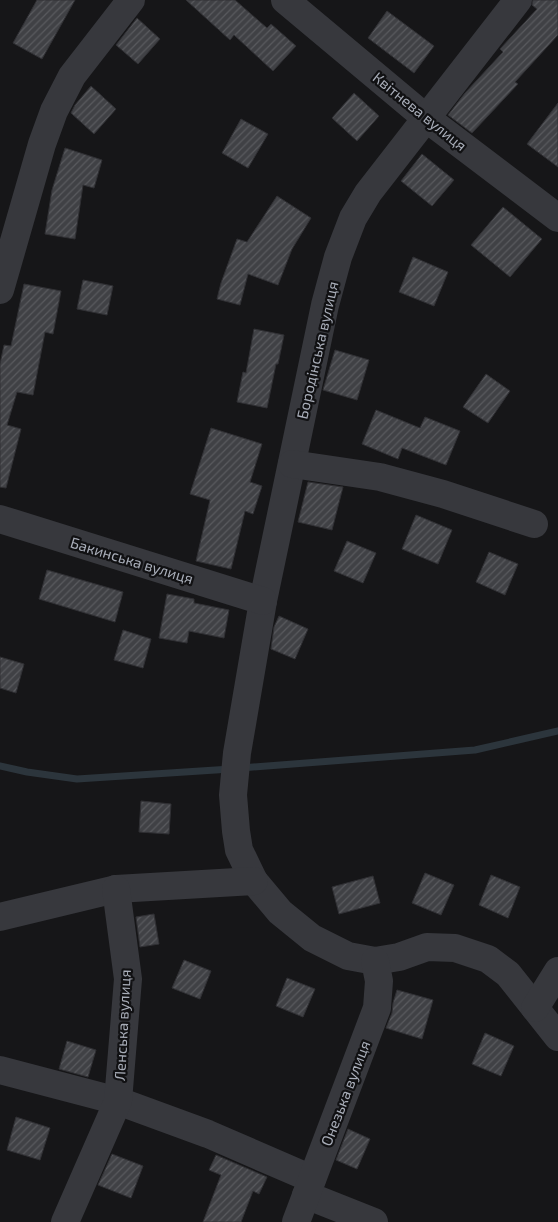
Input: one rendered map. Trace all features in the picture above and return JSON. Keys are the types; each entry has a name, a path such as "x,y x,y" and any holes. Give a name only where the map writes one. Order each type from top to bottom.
{"street":[{"path":"0,290 42,144 54,111 72,76 130,0"},
{"name":"Квітнева вулиця","path":"285,0 426,118 558,218"},
{"name":"Бородінська вулиця","path":"375,961 348,956 312,938 280,912 254,881 239,850 236,831 233,795 237,753 263,601 325,305 338,257 353,218 368,193 518,0"},
{"path":"292,464 380,477 443,494 534,524"},
{"name":"Бакинська вулиця","path":"0,519 263,601"},
{"path":"0,917 116,889 254,881"},
{"name":"Ленська вулиця","path":"65,1222 118,1101 128,979 116,889"},
{"path":"375,961 399,957 427,947 455,948 488,959 508,974 558,1037"},
{"name":"Онезька вулиця","path":"296,1222 377,1008 379,981 375,961"},
{"path":"534,1008 558,971"},
{"path":"0,1070 118,1101"},
{"name":"Ленська вулиця","path":"118,1101 208,1134 374,1222"}],"building":[{"path":"37,0 75,0 42,59 13,43"},
{"path":"186,0 235,0 267,28 271,24 296,46 273,71 234,35 230,40"},
{"path":"533,0 558,0 558,35 515,82 518,84 472,133 448,115 465,93 503,52 500,49 537,9 532,5"},
{"path":"387,11 434,46 414,73 368,38"},
{"path":"137,18 160,39 138,64 116,45"},
{"path":"91,86 116,109 94,134 71,113 75,105"},
{"path":"354,93 379,116 357,141 332,118"},
{"path":"558,103 558,167 527,144"},
{"path":"241,119 268,134 248,168 222,153"},
{"path":"65,148 102,160 94,188 83,185 75,239 45,234 52,190"},
{"path":"422,154 454,180 432,206 401,181"},
{"path":"277,196 311,218 292,249 278,285 248,274 240,305 217,299 237,239 247,242"},
{"path":"503,207 542,239 510,277 471,245"},
{"path":"413,257 448,272 434,306 399,292"},
{"path":"83,280 113,286 107,315 77,309"},
{"path":"24,284 61,291 53,334 45,332 33,395 17,392 7,425 21,429 6,488 0,487 0,364 4,345 11,346"},
{"path":"254,329 284,335 267,408 237,402 243,372 246,373"},
{"path":"335,350 369,360 357,400 323,390"},
{"path":"486,374 510,391 488,423 463,407"},
{"path":"376,410 420,428 425,417 460,431 446,465 402,448 398,459 362,444"},
{"path":"211,428 262,444 250,482 262,486 253,514 245,511 231,569 196,561 210,500 190,494"},
{"path":"308,482 343,487 332,530 298,522"},
{"path":"416,515 452,530 438,564 402,549"},
{"path":"347,541 376,553 363,583 334,571"},
{"path":"489,552 518,564 505,595 476,582"},
{"path":"47,570 123,592 115,622 39,599"},
{"path":"167,594 194,599 194,603 229,610 224,638 189,631 187,643 159,638"},
{"path":"279,616 308,629 295,659 271,649 274,627"},
{"path":"123,630 151,639 143,668 114,660"},
{"path":"0,657 24,664 16,693 0,688"},
{"path":"141,801 171,804 169,834 139,832"},
{"path":"425,873 454,885 441,915 412,903"},
{"path":"491,875 520,887 508,918 479,905"},
{"path":"373,876 380,903 339,914 332,887"},
{"path":"154,914 159,944 140,947 136,917"},
{"path":"184,960 211,971 200,999 172,988"},
{"path":"287,978 315,989 303,1017 276,1006"},
{"path":"397,990 433,1000 422,1039 386,1028 392,1013"},
{"path":"485,1033 514,1046 501,1076 472,1064"},
{"path":"67,1041 96,1050 88,1077 59,1069"},
{"path":"16,1117 50,1128 40,1160 7,1150"},
{"path":"348,1129 370,1139 357,1169 336,1160"},
{"path":"112,1154 143,1166 131,1198 98,1185"},
{"path":"216,1155 267,1177 259,1194 253,1191 241,1222 203,1222 221,1175 209,1170"}],"waterway":[{"path":"241,768 475,750 558,731"},
{"path":"0,766 77,779 231,769"}]}
